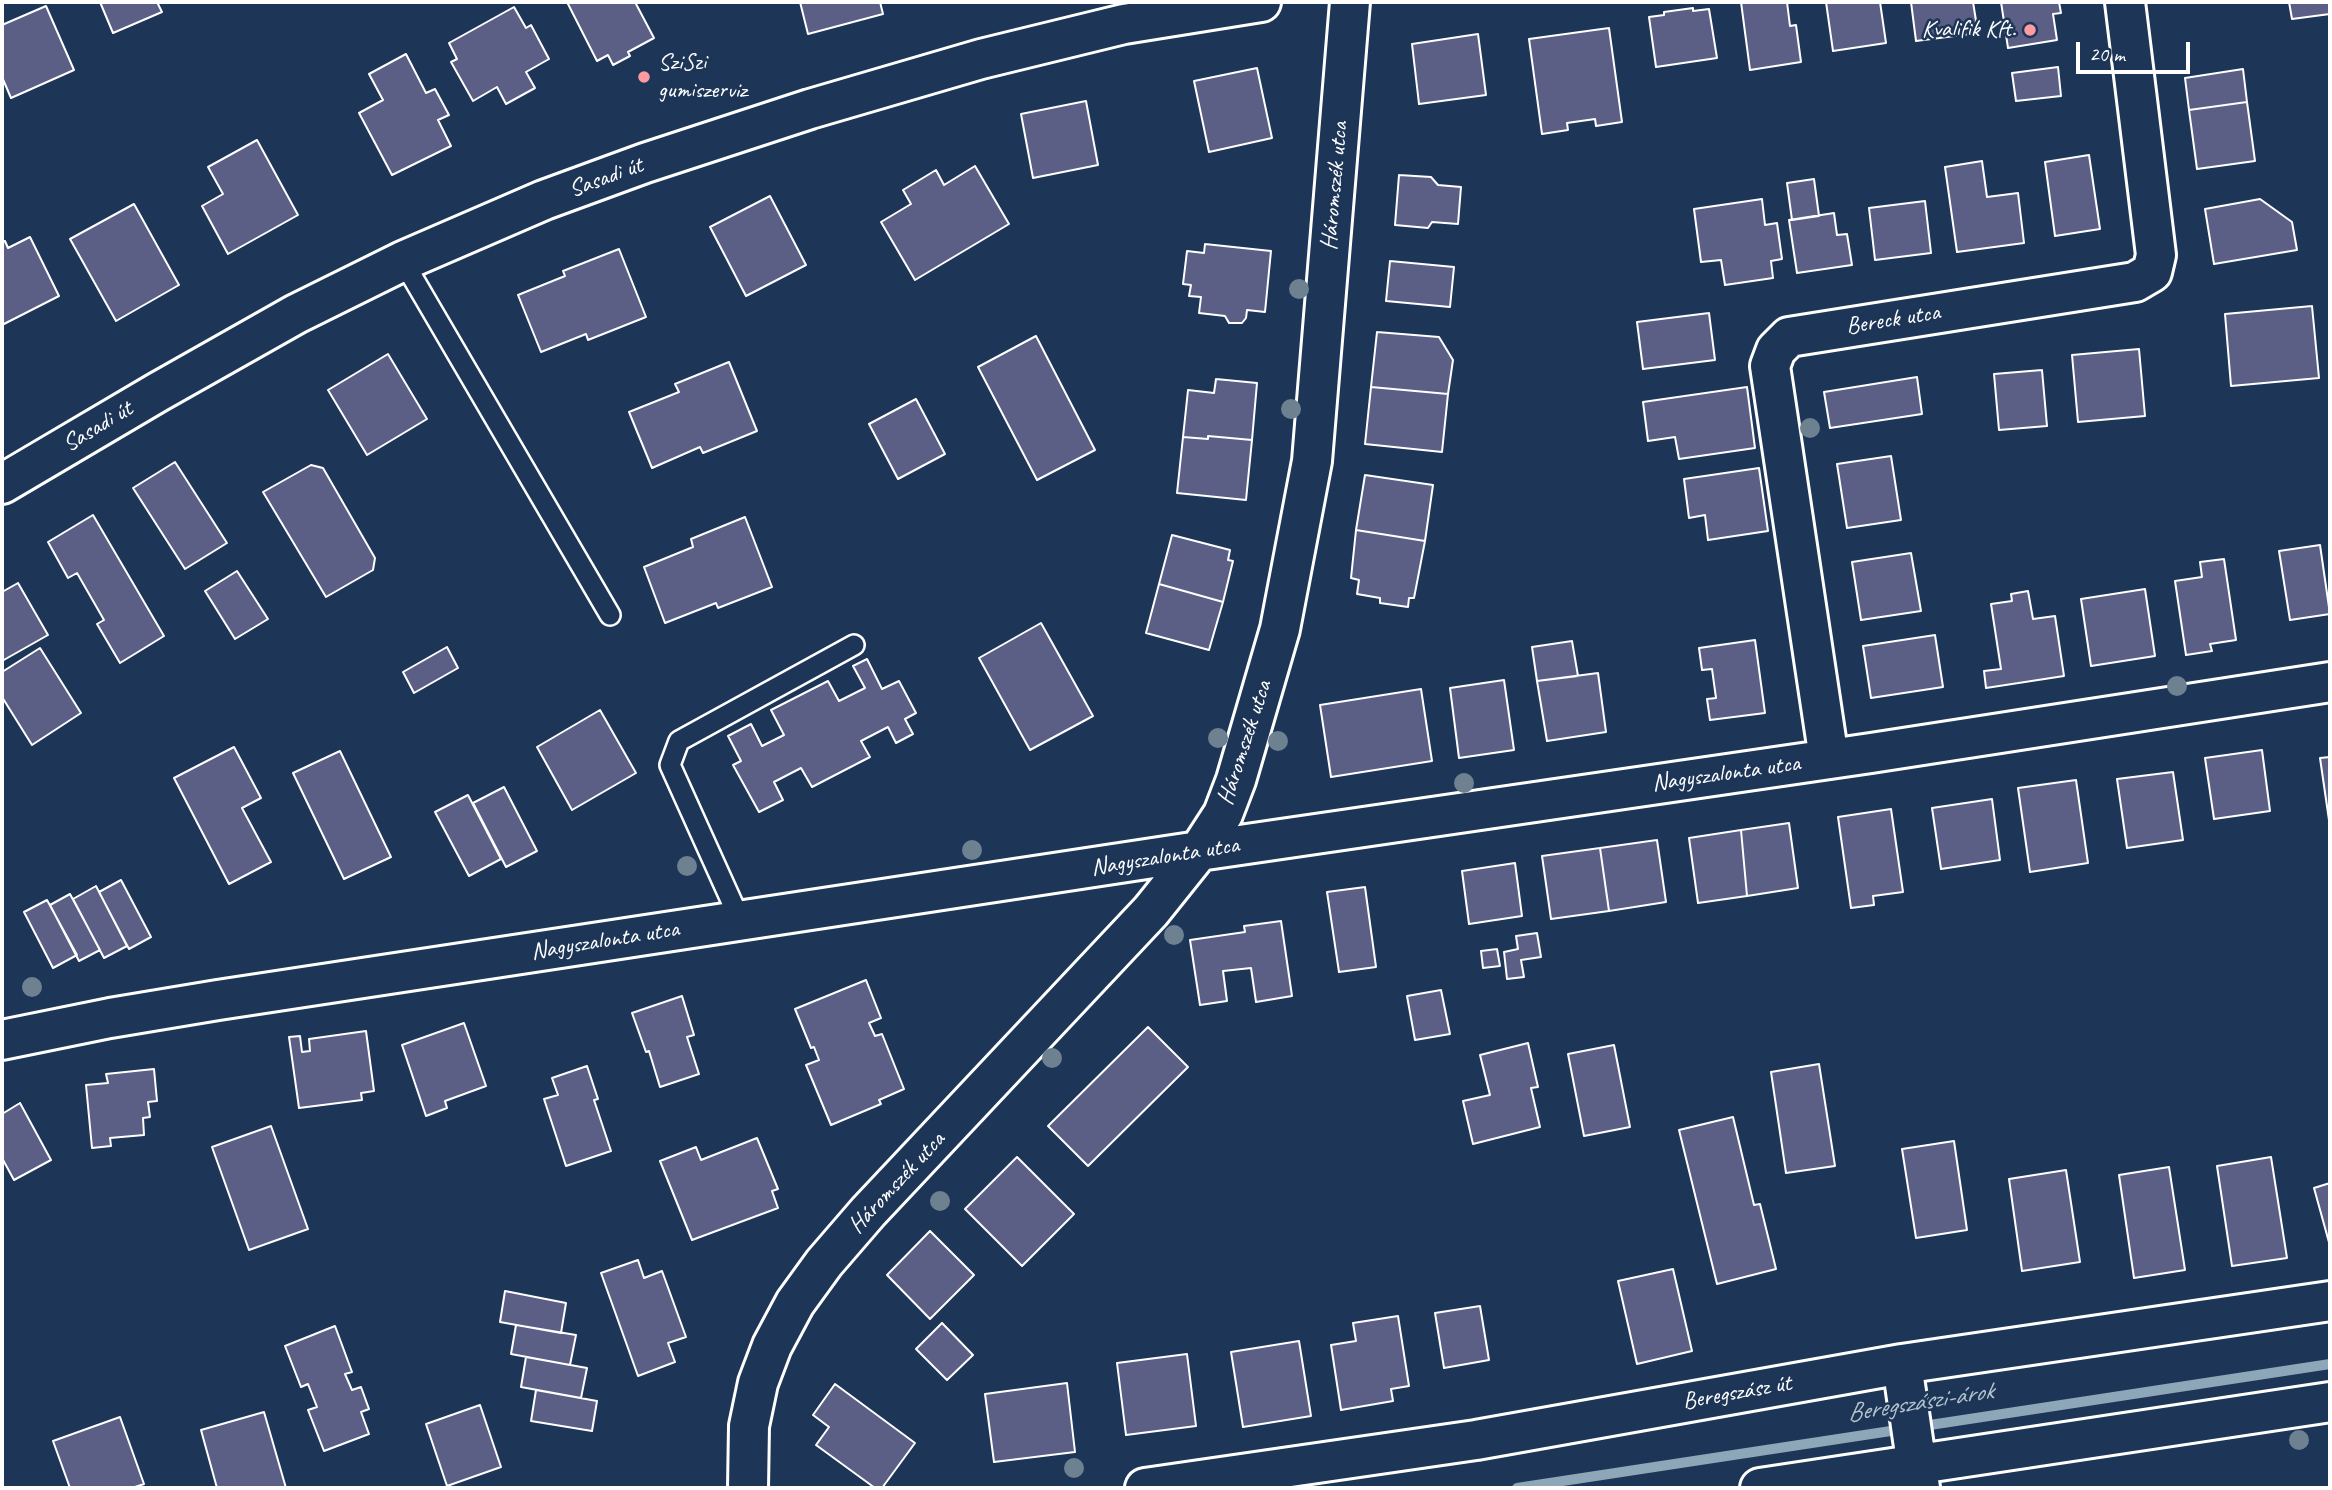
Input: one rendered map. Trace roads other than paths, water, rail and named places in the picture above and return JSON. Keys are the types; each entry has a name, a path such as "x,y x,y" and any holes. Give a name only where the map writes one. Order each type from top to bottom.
{"street":[{"name":"Sasadi út","path":"2,484 296,314 403,261 544,200 645,163 810,109 981,59 1124,24 1261,2"},
{"name":"Háromszék utca","path":"748,1488 749,1426 758,1383 772,1346 795,1303 824,1263 868,1212 1151,911 1199,851 1223,814 1236,780 1280,629 1298,546 1312,461 1350,2"},
{"name":"Bereck utca","path":"1829,759 1770,366 1776,350 1789,337 2135,282 2152,272 2156,255 2125,2"},
{"name":"Nagyszalonta utca","path":"2,1040 218,1000 2330,682"},
{"name":"Beregszász út","path":"1145,1488 1359,1478 1476,1440 1902,1364 2330,1301"},
{"path":"1902,1364 1917,1467"},
{"path":"1760,1488 1917,1467 2330,1402"}],"lane":[{"path":"403,261 610,615"},
{"path":"740,920 670,765 679,741 854,645"}],"waterway":[{"name":"Beregszászi-árok","path":"1517,1488 2330,1364"}],"place":[{"name":"Kvalifik Kft.","path":"2030,30"},
{"name":"SziSzi gumiszerviz","path":"644,77"}]}
